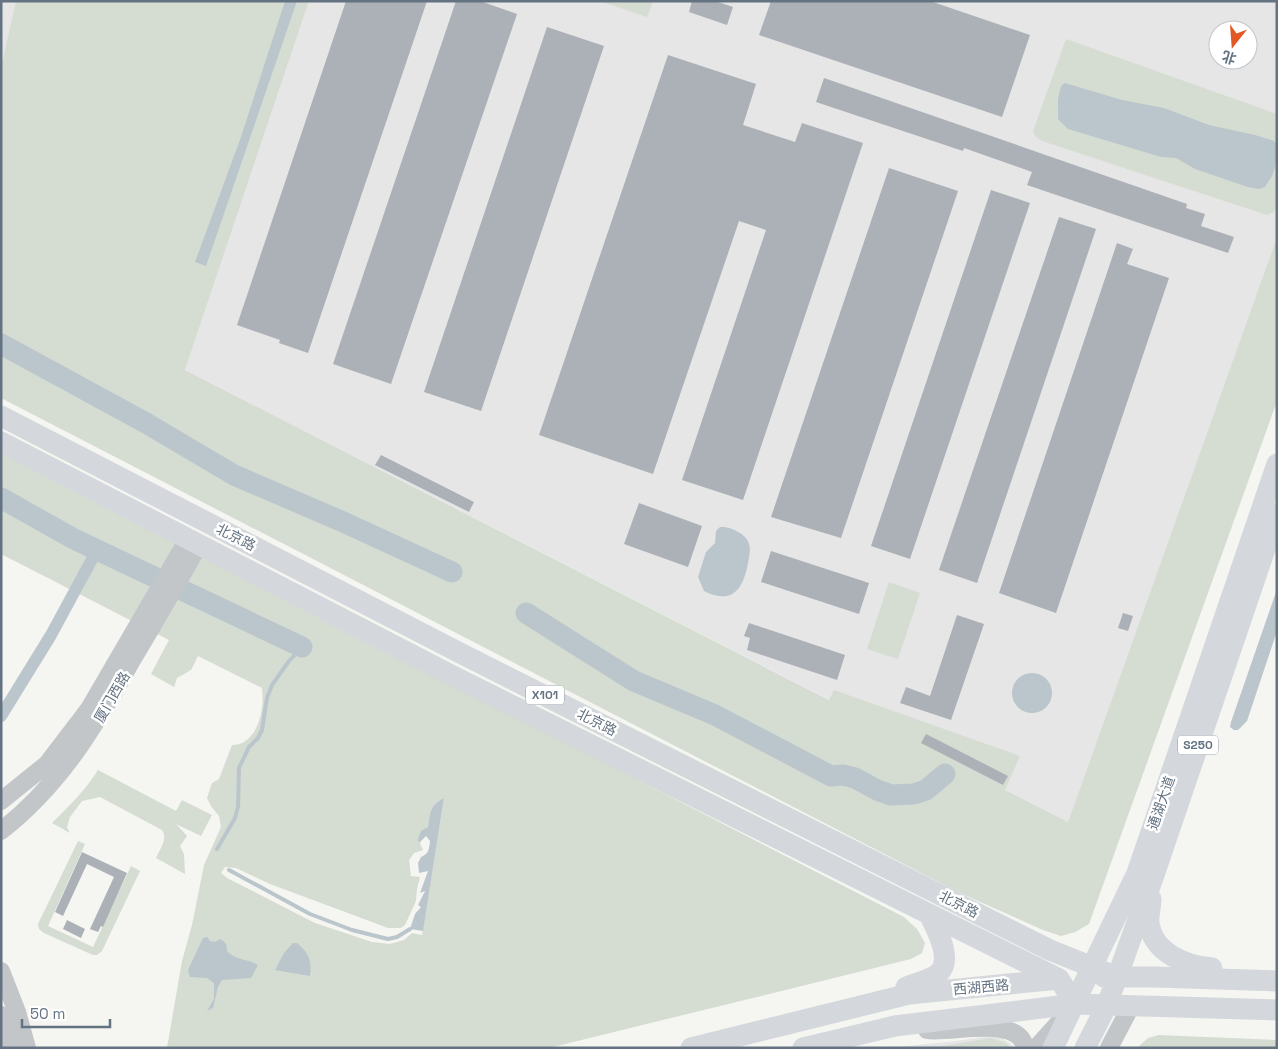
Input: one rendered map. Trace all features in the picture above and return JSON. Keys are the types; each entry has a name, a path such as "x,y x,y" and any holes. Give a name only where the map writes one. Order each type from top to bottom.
{"main road":[{"name":"北京路","path":"1,416 491,668 1050,950 1090,972"},
{"name":"北京路","path":"1,442 455,677 1059,979"},
{"name":"通湖大道","path":"1053,1048 1137,873 1277,464"},
{"name":"通湖大道","path":"1085,1048 1107,1005 1154,875 1277,514"},
{"path":"1154,875 1149,921 1151,930 1167,953 1181,962 1198,967 1277,972"},
{"path":"871,1002 938,974 944,960 942,939 930,916"},
{"name":"西湖西路","path":"691,1048 909,994 1059,979 1090,972 1117,976 1277,981"},
{"path":"1059,979 1075,1004"},
{"name":"西湖西路","path":"803,1048 895,1026 1075,1004 1277,1010"}],"street":[{"name":"厦门西路","path":"1,801 47,764 89,709 194,542"},
{"name":"厦门西路","path":"1,832 39,797 64,769 94,726 154,608"},
{"path":"1,972 18,1012 27,1048"},
{"path":"1036,1048 1075,1004"},
{"path":"1109,1048 1131,1006"},
{"path":"1,1015 9,1048"},
{"path":"895,1026 933,1031 995,1028 1008,1030 1017,1034 1024,1043 1025,1048"}],"shaded area":[{"path":"1,1 16,1 2,67 1,67"},
{"path":"16,1 309,1 185,370 829,700 834,690 1020,756 1005,790 1068,822 1277,237 1277,401 1089,924 1075,932 1061,936 1043,930 958,892 1,398 1,68"},
{"path":"285,1 297,1 206,266 195,262 241,137"},
{"path":"309,1 1277,1 1277,237 1068,822 185,370"},
{"path":"600,1 653,1 647,17"},
{"path":"1066,39 1277,114 1277,205 1274,212 1267,215 1042,141 1035,136 1033,131"},
{"path":"1065,83 1122,100 1164,108 1209,125 1274,141 1277,145 1277,161 1272,176 1265,187 1259,189 1248,187 1195,169 1176,158 1161,157 1068,129 1058,119 1058,99 1061,86"},
{"path":"1,452 904,917 917,929 925,943 922,953 911,959 549,1048 167,1048 182,961 192,925 204,865 221,827 219,816 207,798 212,783 219,779 232,745 244,742 258,725 262,710 262,688 198,656 191,670 177,678 174,687 151,674 169,640 1,554","holes":["444,798 422,935 412,933 404,940 390,944 372,942 315,923 227,878 221,873 225,867 236,868 270,884 388,928 401,928 405,925 416,901 420,877 411,876 409,860 414,853 423,850 418,839 428,826 433,806"]},
{"path":"720,527 733,529 742,534 748,540 750,549 743,581 735,592 722,596 704,591 698,577 706,552 715,543 716,531"},
{"path":"889,582 920,593 898,659 867,649"},
{"path":"1277,589 1277,631 1247,721 1238,730 1234,730 1230,727 1231,722"},
{"path":"1036,673 1043,676 1049,682 1052,693 1051,701 1043,710 1036,713 1028,713 1021,710 1013,701 1012,689 1015,682 1024,674"},
{"path":"98,770 176,811 182,800 212,815 201,836 176,824 187,836 180,846 184,854 185,874 156,858 164,840 162,830 100,797 82,801 70,817 67,827 70,833 52,823 82,792"},
{"path":"444,798 423,931 410,929 415,914 421,907 418,905 425,891 420,893 428,871 419,873 418,863 421,857 428,851 430,841 426,836 419,843 418,839 421,831 428,827 433,806"},
{"path":"78,841 85,844 48,926 93,947 131,866 140,871 102,951 97,955 93,955 44,933 39,929 38,924"},
{"path":"207,937 210,941 215,942 220,939 224,941 230,954 258,965 251,978 222,980 218,987 213,1008 207,1011 214,999 214,983 207,978 190,977 188,970 203,938"},
{"path":"293,943 297,943 307,954 310,962 310,976 275,970 284,953"},
{"path":"1159,1035 1277,1040 1277,1048 1137,1048 1148,1038"},
{"path":"989,1036 1001,1038 1010,1043 1013,1048 889,1048 956,1041"},
{"path":"991,1038 1006,1043 1010,1048 931,1048"}],"building":[{"path":"346,1 427,1 308,353 279,343 280,340 237,325"},
{"path":"456,1 480,1 517,14 391,384 333,364"},
{"path":"692,1 715,1 733,7 727,25 689,12"},
{"path":"771,1 930,1 1030,35 1002,117 759,35"},
{"path":"547,27 604,46 481,411 424,392"},
{"path":"668,55 756,84 743,125 795,142 802,123 863,143 743,500 682,480 766,230 739,221 653,474 539,435"},
{"path":"824,78 1187,204 1186,208 1205,214 1201,226 1234,237 1228,253 1027,185 1032,172 964,148 963,151 816,102"},
{"path":"889,168 958,191 841,538 771,517"},
{"path":"991,190 1030,203 910,559 871,546"},
{"path":"1059,217 1096,229 977,583 939,570"},
{"path":"1117,243 1133,249 1127,264 1169,278 1056,613 999,593"},
{"path":"381,455 474,502 469,512 375,465"},
{"path":"639,503 702,526 688,567 624,544"},
{"path":"771,551 869,583 859,614 761,582"},
{"path":"1123,613 1133,616 1128,631 1118,628"},
{"path":"957,615 984,624 951,720 900,703 906,687 930,696"},
{"path":"749,623 845,655 837,680 747,650 750,638 744,636"},
{"path":"926,734 1008,776 1003,785 921,743"},
{"path":"82,852 127,873 103,927 101,926 98,932 90,929 114,877 87,864 63,916 55,912"},
{"path":"67,920 85,929 81,938 63,929"}],"waterway":[{"path":"1,344 146,423 234,475 452,572"},
{"path":"1,498 74,539 302,647"},
{"path":"1,716 51,635 97,550"},
{"path":"526,613 634,681 715,715 831,776 843,775 855,778 891,795 914,794 926,790 945,774"},
{"path":"217,849 235,818 238,807 239,768 249,747 258,738 262,730 267,698 272,685 289,661 302,647"},
{"path":"229,870 310,914 352,930 388,939 397,937 410,929"}]}
